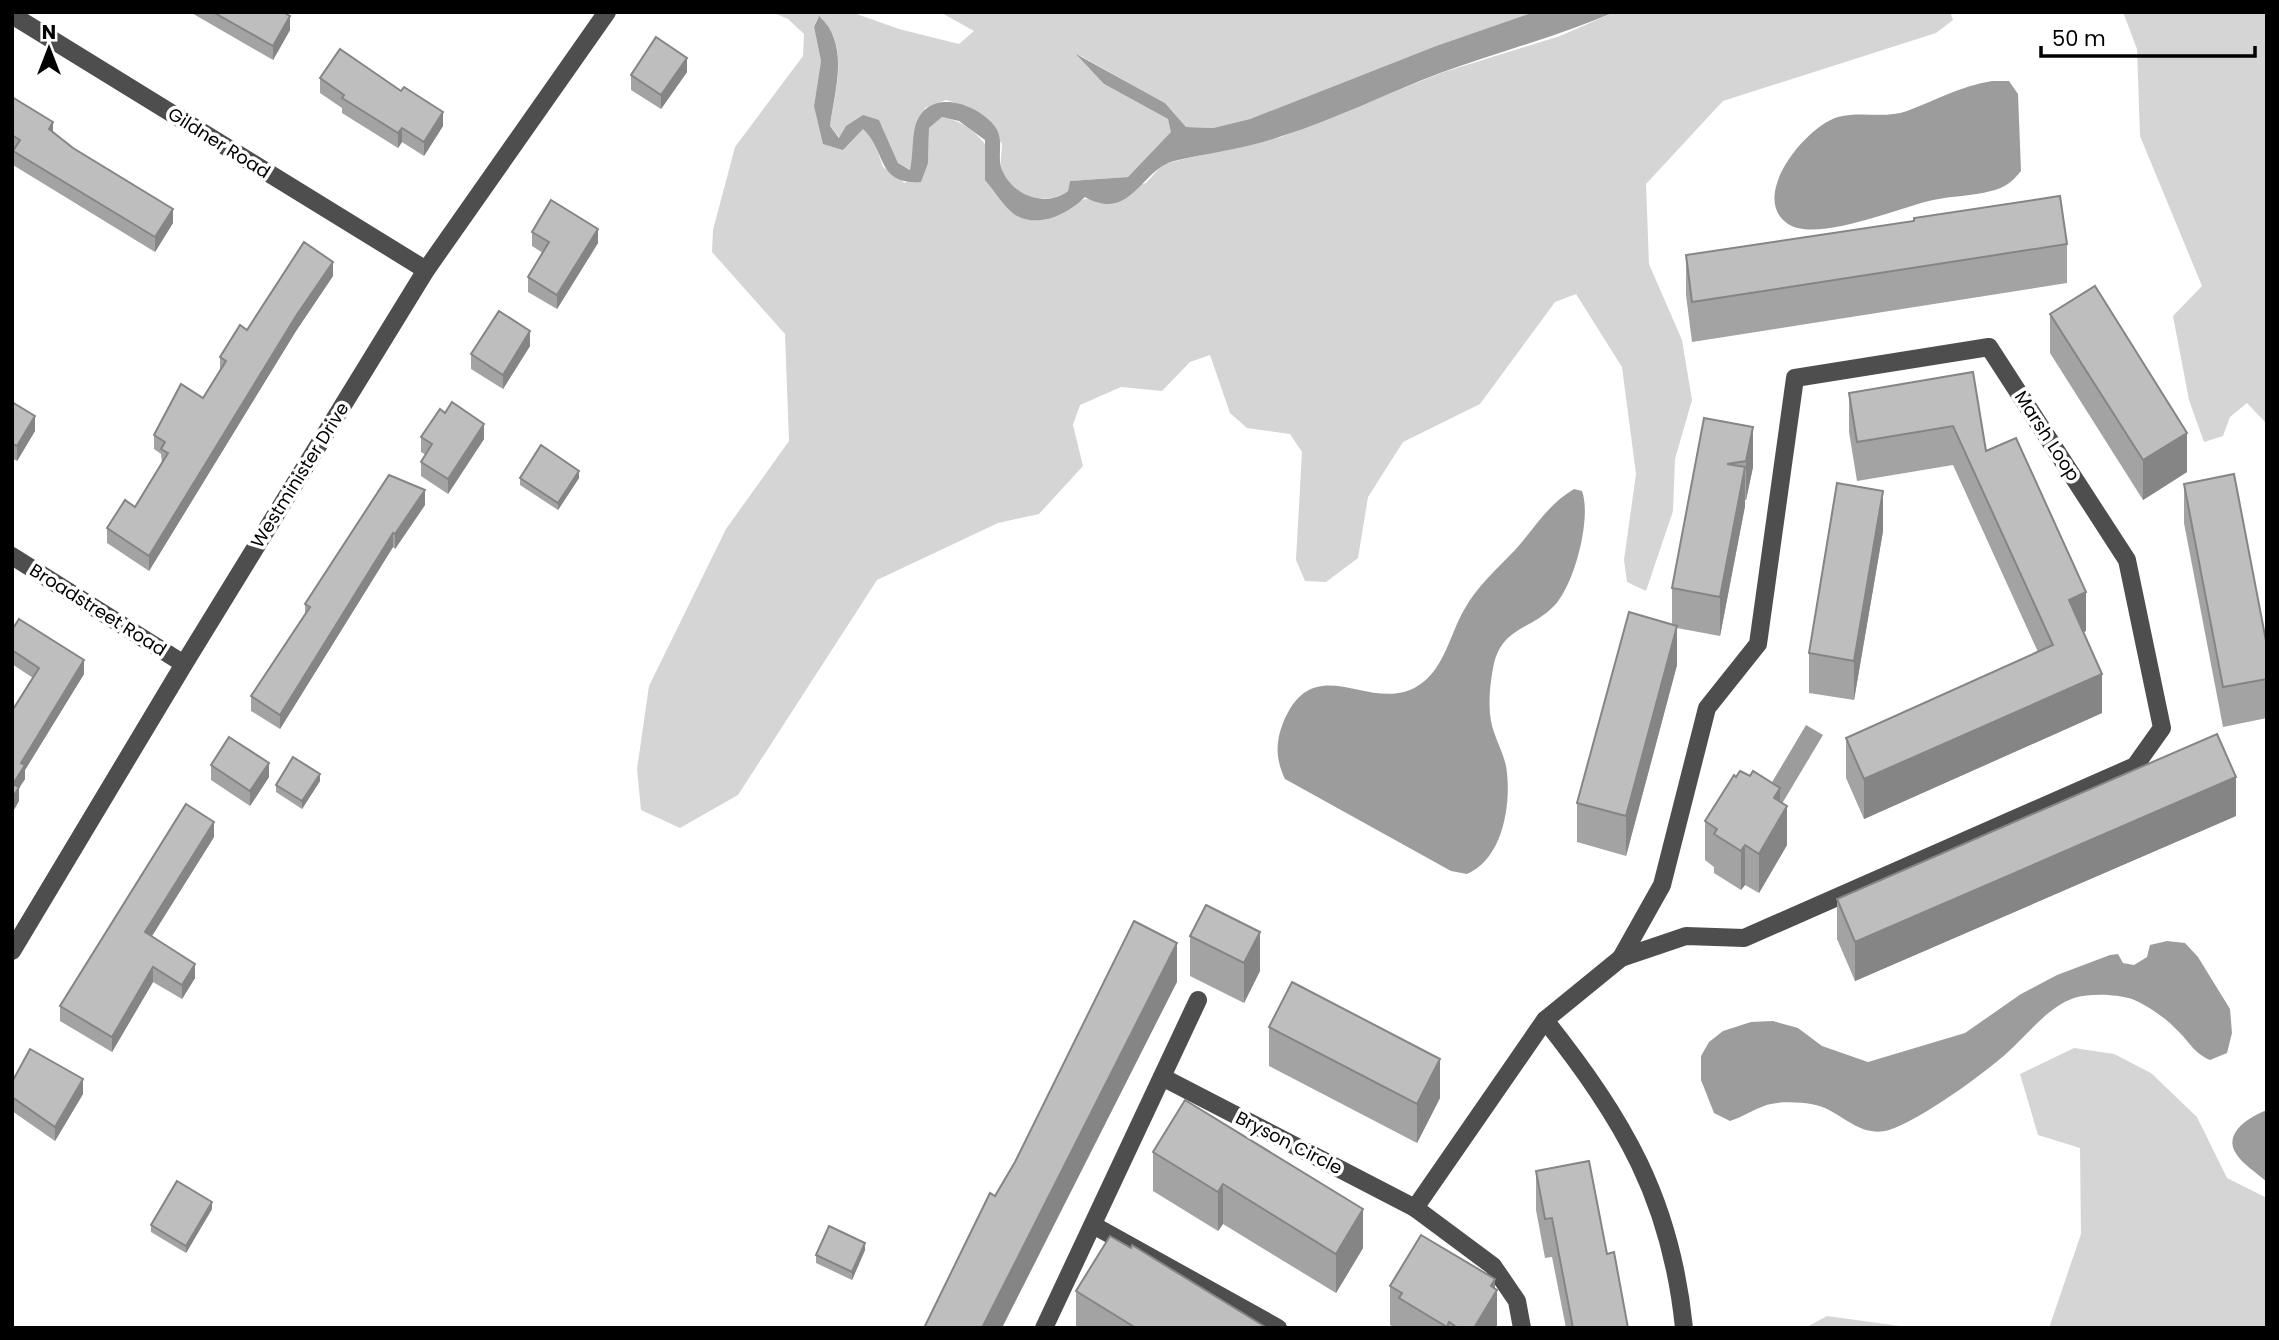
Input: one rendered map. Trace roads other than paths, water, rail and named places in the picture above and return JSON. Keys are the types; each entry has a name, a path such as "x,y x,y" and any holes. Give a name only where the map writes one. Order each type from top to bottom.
{"street":[{"name":"Westminister Drive","path":"12,951 184,664 426,270 607,12"},
{"name":"Gildner Road","path":"12,15 426,270"},
{"name":"Marsh Loop","path":"1545,1020 1620,958 1662,884 1707,708 1758,644 1795,378 1989,347 2127,560 2162,728 2135,766 1744,938 1686,936 1620,958"},
{"name":"Broadstreet Road","path":"12,556 184,664"},
{"path":"1044,1328 1198,1000"},
{"path":"1415,1208 1545,1020 1612,1110 1643,1166 1663,1215 1676,1268 1684,1328"},
{"name":"Bryson Circle","path":"1162,1077 1415,1208 1493,1266 1517,1301 1522,1328"},
{"path":"1093,1225 1278,1328"}]}
